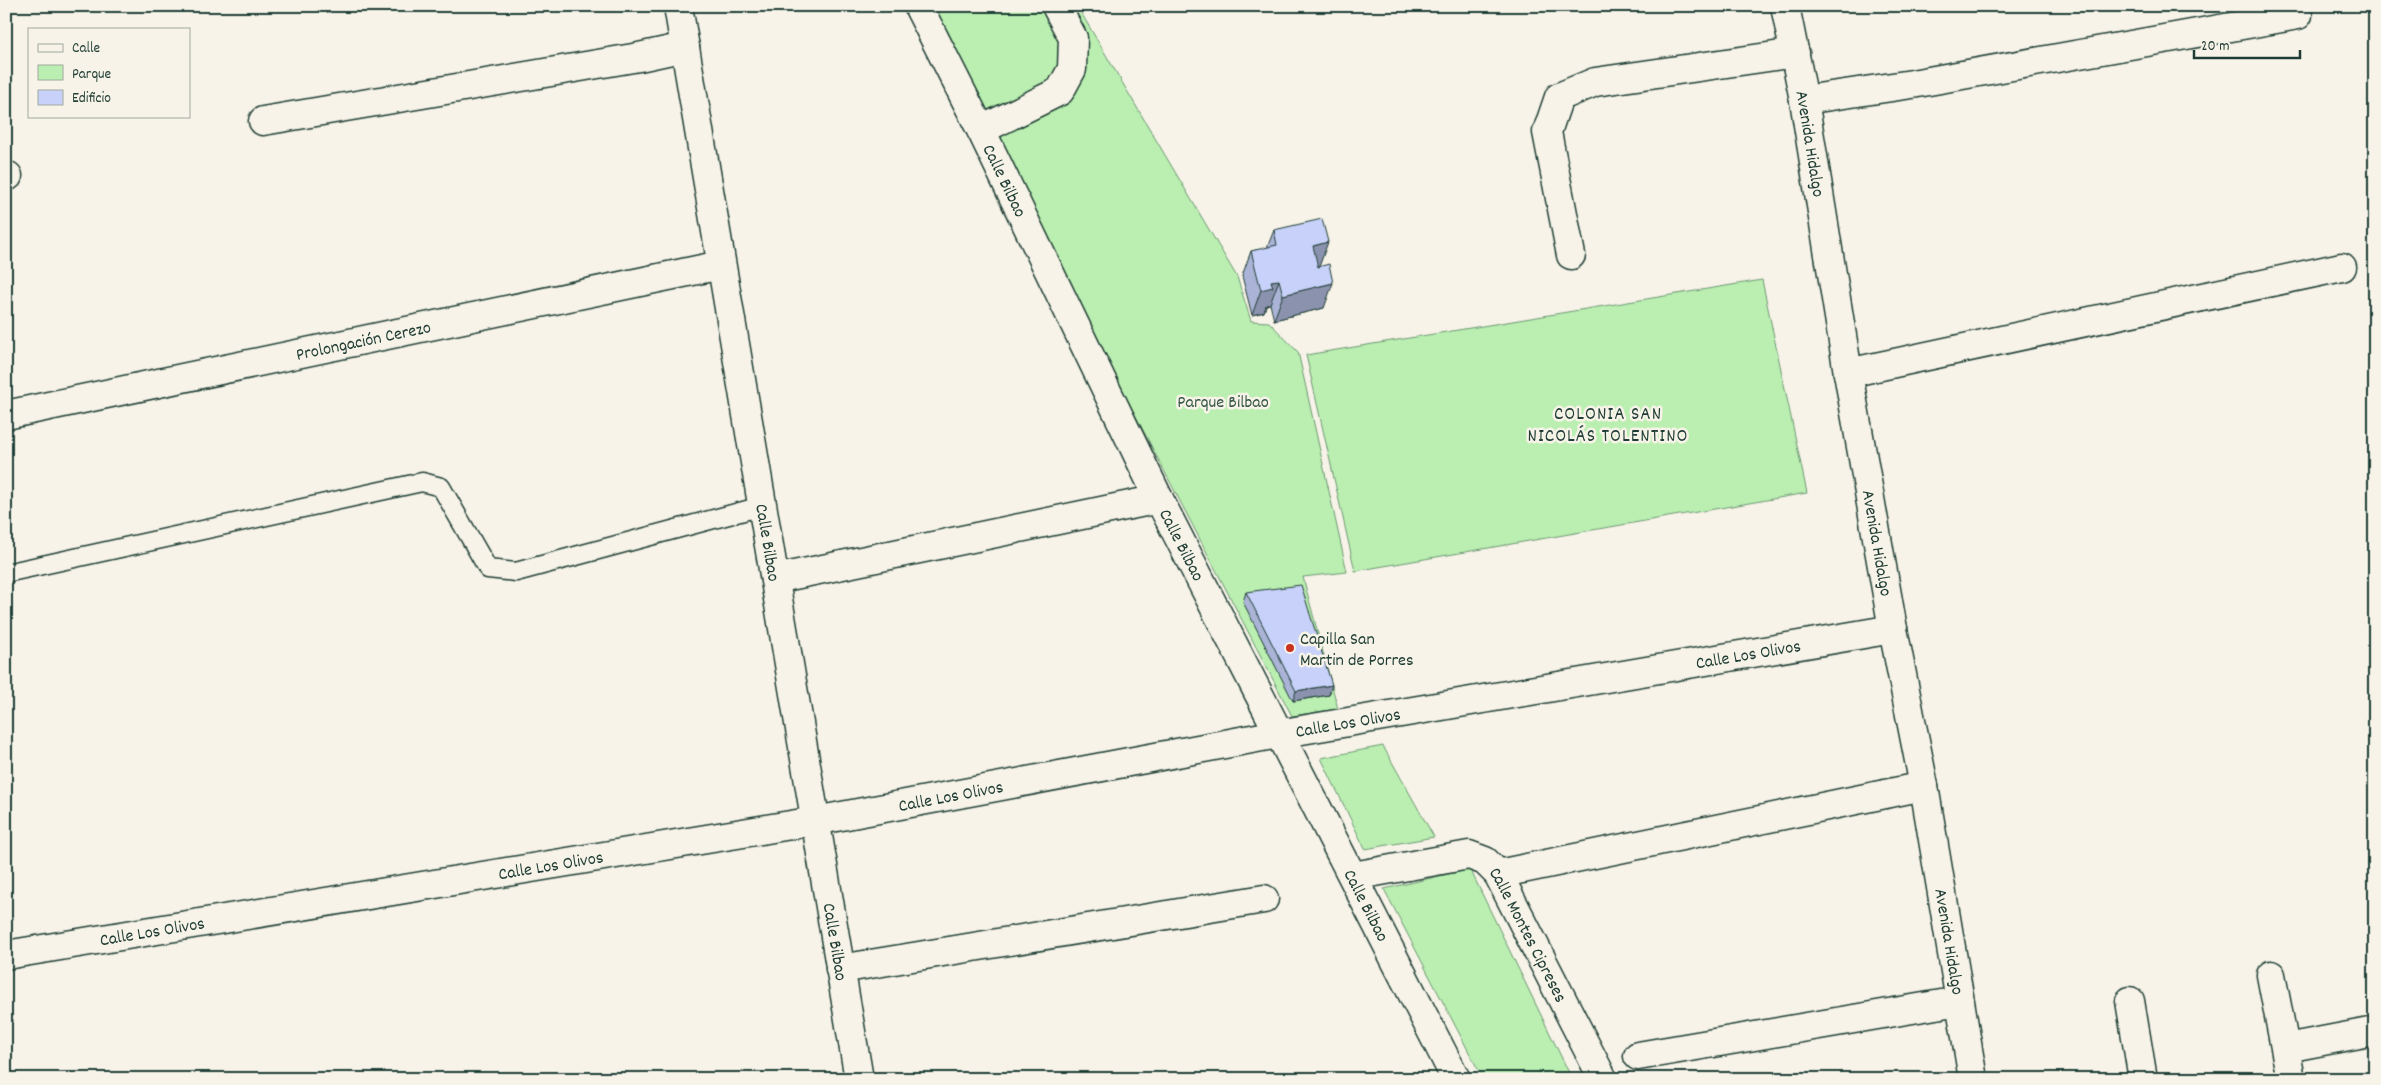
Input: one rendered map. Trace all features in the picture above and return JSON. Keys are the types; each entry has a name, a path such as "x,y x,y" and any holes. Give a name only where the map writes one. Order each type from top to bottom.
{"street":[{"name":"Calle Bilbao","path":"678,6 859,1079"},
{"name":"Calle Bilbao","path":"918,6 981,130 1159,499 1456,1079"},
{"path":"981,130 1060,92 1072,69 1074,38 1056,6"},
{"name":"Avenida Hidalgo","path":"1786,6 1804,100 1848,372 1893,629 1924,786 1973,1079"},
{"path":"1804,100 1912,84 2298,15"},
{"path":"263,121 639,57 685,47"},
{"path":"1571,255 1547,132 1559,97 1595,82 1795,53"},
{"name":"Prolongación Cerezo","path":"6,416 722,266"},
{"path":"1848,372 2342,267"},
{"path":"775,579 1159,499"},
{"name":"Calle Los Olivos","path":"6,954 815,821 1278,734 1893,629"},
{"path":"1498,874 1924,786"},
{"name":"Calle Montes Cipreses","path":"1353,876 1470,855 1485,861 1498,874 1603,1079"},
{"path":"840,969 1264,899"},
{"path":"2271,975 2291,1079"},
{"path":"2130,1001 2143,1079"},
{"path":"1638,1056 1959,1002"},
{"path":"2286,1048 2375,1031"}],"lane":[{"path":"6,573 422,482 441,488 488,569 516,572 762,506"}],"green space":[{"name":"Parque Bilbao","path":"922,6 1077,6 1237,277 1251,321 1269,322 1298,352 1347,572 1303,577 1338,709 1292,716"},
{"path":"1762,280 1807,493 1355,571 1306,355"},
{"path":"1383,746 1434,837 1365,849 1321,758"},
{"path":"1470,869 1572,1079 1483,1079 1384,889"}],"building":[{"path":"1322,219 1328,242 1313,246 1318,267 1329,264 1333,283 1283,295 1279,280 1271,281 1273,287 1261,290 1251,251 1277,245 1274,230"},
{"name":"Capilla San Martin de Porres","path":"1301,585 1332,685 1296,691 1246,592"}],"place":[{"name":"Capilla San Martin de Porres","path":"1290,648"}],"district":[{"name":"COLONIA SAN NICOLÁS TOLENTINO","path":"1608,423"}]}
